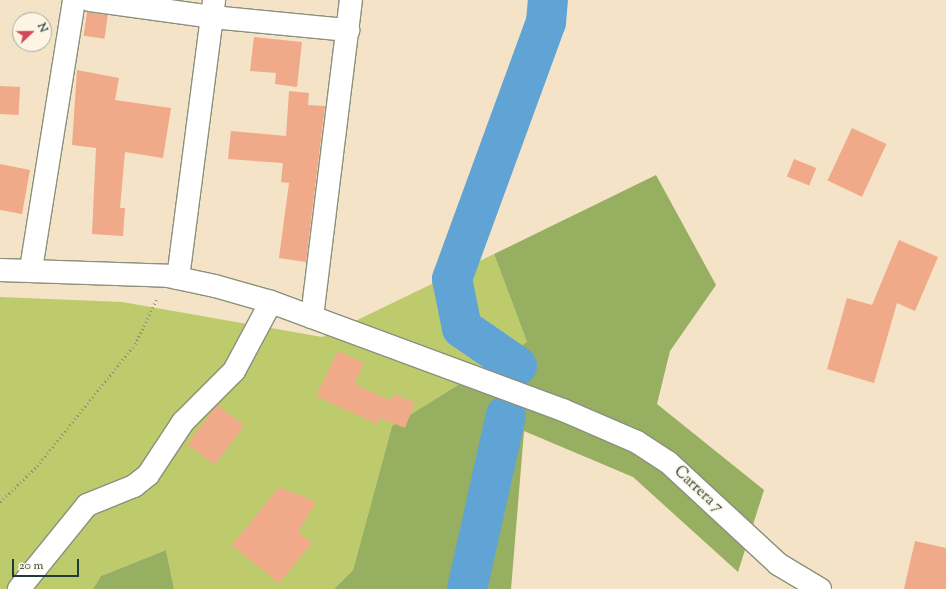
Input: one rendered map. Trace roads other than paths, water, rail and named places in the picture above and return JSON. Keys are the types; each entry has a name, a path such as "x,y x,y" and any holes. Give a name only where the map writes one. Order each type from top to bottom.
{"street":[{"path":"31,269 74,0"},
{"path":"90,0 213,8 348,30"},
{"path":"312,317 351,0"},
{"path":"173,277 213,8"},
{"name":"Carrera 7","path":"0,270 31,269 173,277 271,302 563,410 637,442 668,462 778,564 820,589"},
{"path":"19,589 87,505 134,486 148,475 183,422 234,371 271,302"}],"waterway":[{"path":"517,366 462,328 452,279 546,22 548,0"},
{"path":"467,589 506,415"}]}
